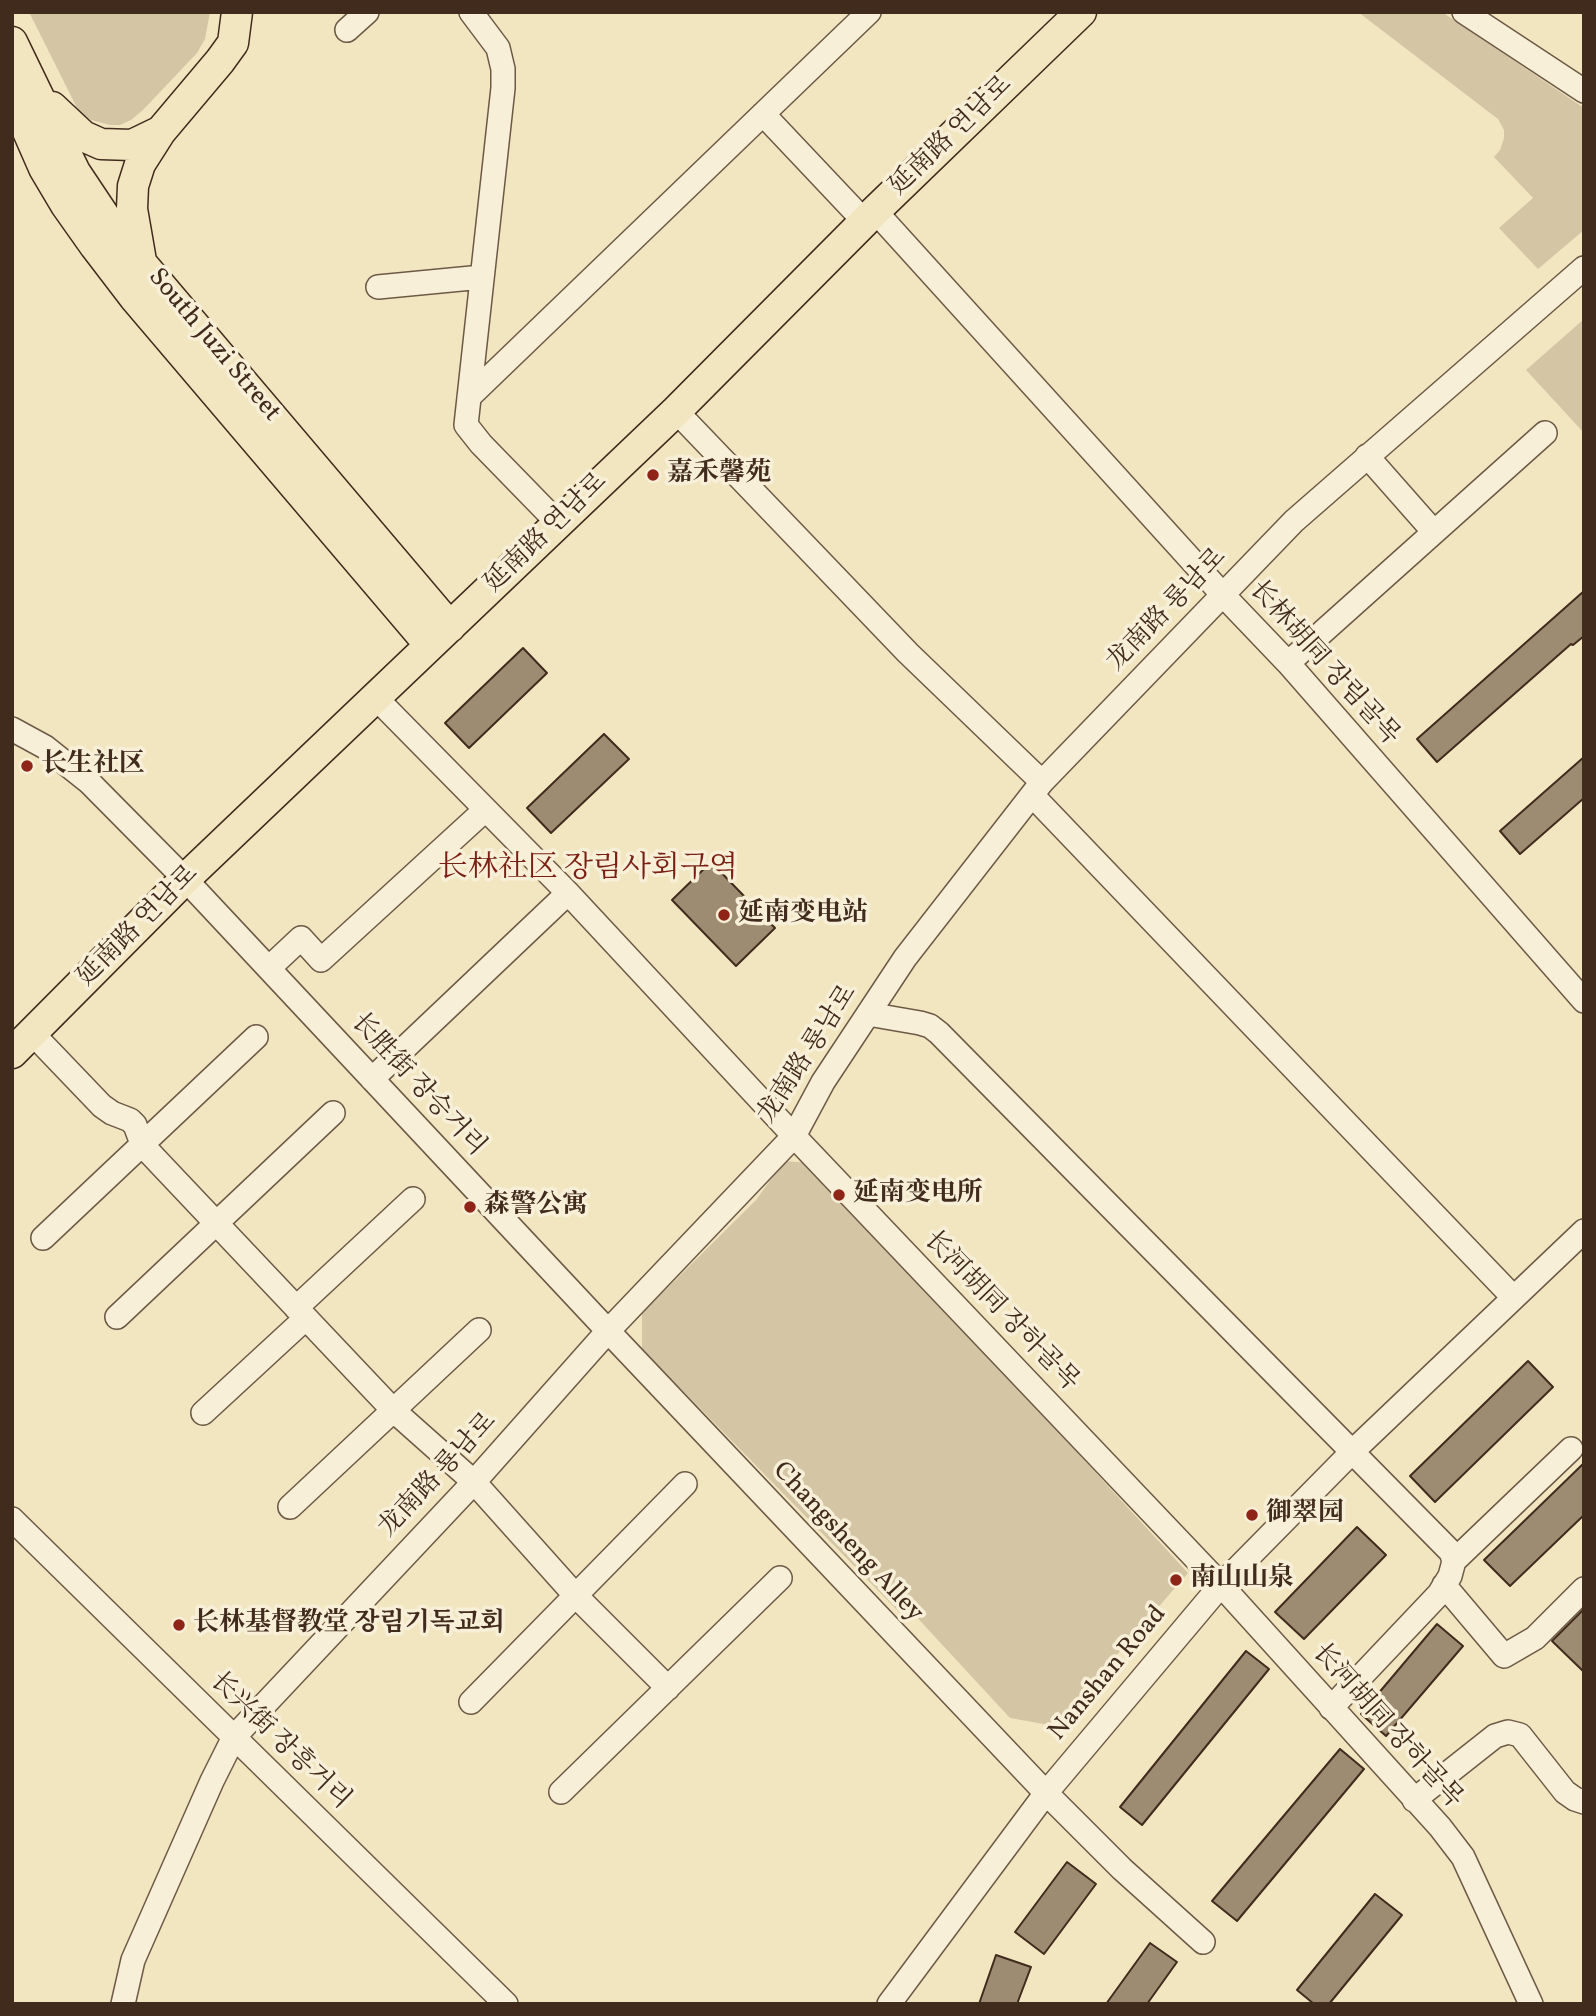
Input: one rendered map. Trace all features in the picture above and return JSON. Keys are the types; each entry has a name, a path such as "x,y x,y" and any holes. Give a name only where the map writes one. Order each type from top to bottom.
{"main road":[{"path":"141,262 132,209 133,186 140,164 161,131 233,43 237,12"},
{"name":"延南路 연남로","path":"22,1044 185,878 676,411 1081,12"},
{"name":"South Juzi Street","path":"12,42 44,168 102,256 134,297 440,636"},
{"path":"24,94 83,136 101,144 132,145 161,131"},
{"name":"South Juzi Street","path":"24,94 115,232 440,636"}],"street":[{"path":"346,30 367,12"},
{"path":"471,12 494,40 501,57 503,88 466,425 558,523"},
{"path":"469,397 869,12"},
{"path":"1464,12 1584,91"},
{"name":"长林胡同 장림골목","path":"763,114 870,217 1288,663 1584,1001"},
{"name":"龙南路 룡남로","path":"124,2004 133,1960 233,1737 474,1482 608,1331 794,1136 822,1082 905,958 1037,788 1294,521 1584,268"},
{"path":"378,287 482,277"},
{"path":"676,411 1037,788 1513,1297"},
{"path":"1288,663 1545,433"},
{"path":"1367,456 1434,532"},
{"name":"长河胡同 장하골목","path":"375,697 568,894 1221,1585 1440,1827 1463,1857 1531,2004"},
{"name":"长胜街 장승거리","path":"12,729 45,747 89,782 185,878 608,1331"},
{"path":"269,968 301,938 321,960 485,810"},
{"path":"372,1079 568,894"},
{"path":"868,1014 920,1023 939,1033 1353,1451 1451,1552 1454,1561"},
{"path":"43,1238 256,1037"},
{"path":"22,1044 102,1106 130,1120 143,1144 301,1313 393,1410 474,1482 575,1595 668,1688"},
{"path":"117,1317 333,1114"},
{"path":"204,1413 413,1199"},
{"name":"Nanshan Road","path":"889,2004 1046,1793 1221,1585 1353,1451 1584,1231"},
{"path":"290,1507 479,1330"},
{"name":"Changsheng Alley","path":"608,1331 1046,1793 1122,1869 1203,1942"},
{"path":"1331,1708 1439,1594 1450,1576 1454,1561 1571,1449"},
{"path":"471,1702 685,1484"},
{"name":"长兴街 장흥거리","path":"12,1519 506,2004"},
{"path":"561,1792 780,1578"},
{"path":"1444,1586 1504,1656 1535,1638 1584,1589"},
{"path":"1414,1800 1495,1736 1508,1732 1520,1735 1565,1792 1584,1802"}],"shaded area":[{"path":"29,12 210,12 205,39 197,53 131,120 120,125 110,125 91,120 79,112"},
{"path":"1358,12 1442,12 1584,108 1584,230 1538,269 1499,228 1533,198 1494,157 1504,138 1504,130 1498,119"},
{"path":"1584,319 1584,433 1526,370"},
{"path":"784,1161 811,1163 1188,1573 1055,1726 1010,1718 911,1611 900,1613 642,1349 642,1313 756,1200"}],"building":[{"path":"1584,591 1584,636 1571,644 1437,762 1417,739"},
{"path":"523,648 547,673 469,748 445,723"},
{"path":"604,734 629,759 551,833 527,808"},
{"path":"1584,757 1584,798 1520,854 1500,831"},
{"name":"延南变电站","path":"711,862 775,928 736,966 672,900"},
{"path":"1528,1361 1553,1387 1435,1502 1410,1476"},
{"path":"1584,1463 1584,1515 1510,1586 1484,1560"},
{"path":"1357,1527 1386,1555 1304,1639 1275,1612"},
{"path":"1584,1609 1584,1672 1552,1641"},
{"path":"1437,1624 1463,1646 1386,1736 1361,1714"},
{"path":"1246,1651 1269,1669 1142,1825 1120,1807"},
{"path":"1340,1749 1364,1769 1237,1921 1212,1901"},
{"path":"1067,1862 1096,1884 1044,1954 1015,1932"},
{"path":"1375,1894 1402,1915 1329,2004 1314,2004 1297,1990"},
{"path":"1150,1943 1177,1962 1147,2004 1106,2004"},
{"path":"996,1955 1031,1967 1017,2004 979,2004"}],"place":[{"name":"嘉禾馨苑","path":"653,475"},
{"name":"长生社区","path":"27,766"},
{"name":"延南变电站","path":"724,915"},
{"name":"延南变电所","path":"839,1195"},
{"name":"森警公寓","path":"470,1207"},
{"name":"御翠园","path":"1252,1515"},
{"name":"南山山泉","path":"1176,1580"},
{"name":"长林基督教堂 장림기독교회","path":"179,1625"}],"district":[{"name":"长林社区 장림사회구역","path":"588,870"}]}
